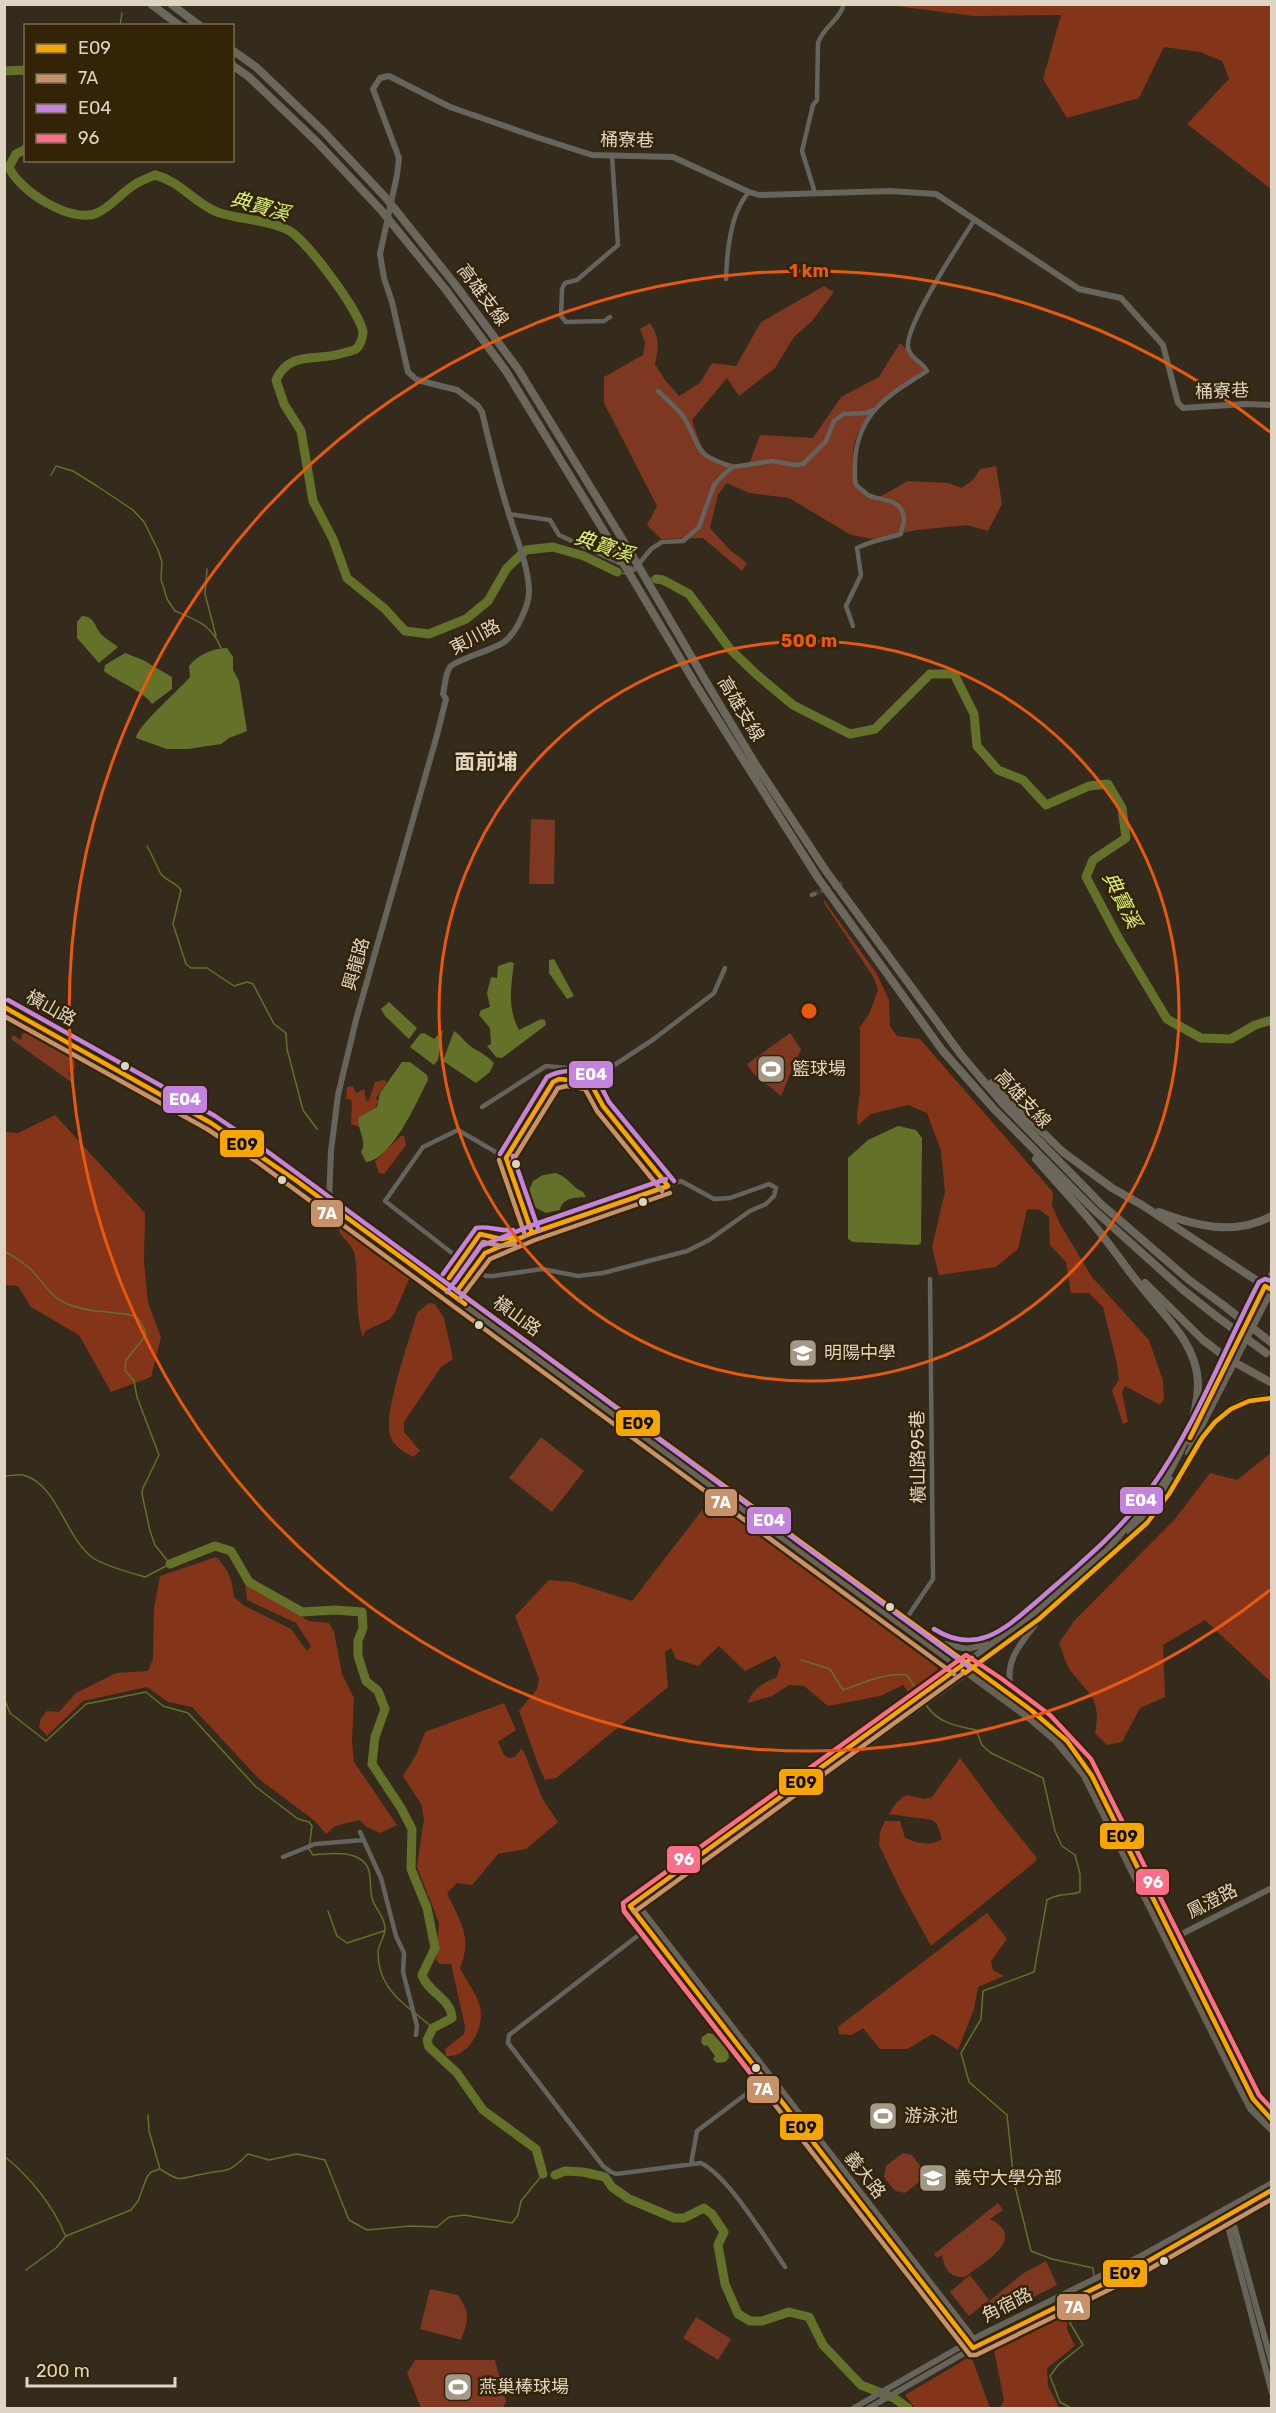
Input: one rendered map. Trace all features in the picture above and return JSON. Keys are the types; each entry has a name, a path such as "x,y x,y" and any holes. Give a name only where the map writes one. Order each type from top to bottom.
{"highway":[{"path":"151,4 177,24"},
{"path":"171,4 197,24"},
{"name":"高雄支線","path":"234,51 256,67 324,132 386,198 454,283 518,369 629,550 756,765 826,871 962,1056 1003,1104 1101,1204 1189,1280 1272,1343"},
{"name":"高雄支線","path":"234,66 317,142 381,210 446,290 506,370 696,685 818,878 942,1050 980,1093 1094,1210 1182,1289 1269,1355"},
{"path":"962,1056 1063,1152 1112,1188 1142,1205 1269,1289"},
{"path":"980,1093 1182,1336 1194,1361 1198,1380 1195,1410 1155,1497"},
{"path":"1142,1205 1194,1225 1204,1226 1236,1226 1272,1216"},
{"path":"1111,1248 1171,1311 1217,1353 1272,1383"},
{"path":"1110,1554 1141,1529 1158,1510 1212,1424 1231,1408 1242,1403 1254,1399 1272,1398"}],"main road":[{"name":"橫山路","path":"4,999 214,1118 457,1291 904,1623 958,1668 1029,1718 1055,1740 1084,1775 1106,1811"},
{"name":"橫山路","path":"4,1007 211,1123 330,1201 904,1623 932,1637 1031,1710 1067,1741 1085,1763 1106,1811"},
{"path":"1106,1811 1246,2100 1262,2122 1272,2130"},
{"path":"1170,1940 1253,2099 1272,2121"}],"street":[{"path":"815,193 802,151 813,105 817,100 818,43 821,35 842,13 844,4"},
{"name":"桶寮巷","path":"524,565 489,447 482,412 478,406 457,390 417,380 408,372 380,254 399,158 373,89 380,78 389,76 477,118 592,155 673,157 759,195 930,192 950,201 1079,289 1120,298 1163,345 1178,403 1183,408 1245,404 1272,405"},
{"path":"610,317 604,321 566,322 561,316 562,290 565,283 577,280 618,245 612,156"},
{"path":"726,279 726,259 733,228 741,201 749,192"},
{"path":"853,626 846,606 861,575 857,548 872,540 881,540 901,534 904,521 902,510 885,498 870,496 856,485 856,447 862,428 873,410 894,391 927,371 925,366 908,350 907,344 916,318 975,219"},
{"path":"658,391 684,418 697,448 704,456 733,467"},
{"path":"508,514 550,520 559,535 634,570 651,549 662,542 683,541 699,527 714,486 733,467 772,461 803,464 826,441 834,421 843,414 866,413 873,410"},
{"name":"東川路","path":"437,735 446,699 443,694 450,667 501,644 515,631 529,594 524,565"},
{"name":"興龍路","path":"330,1201 331,1151 338,1095 384,916 437,735"},
{"path":"482,1107 546,1066 577,1069 613,1066 654,1039 714,993 725,968"},
{"path":"506,1158 553,1082 559,1079 576,1079 590,1082 603,1106 668,1186"},
{"path":"461,1260 385,1201 423,1148 458,1130 506,1158 532,1233"},
{"path":"457,1291 473,1268 485,1253 532,1233 681,1181 714,1199 730,1197 769,1184 776,1188 774,1196 766,1204 750,1211 709,1240 687,1251 656,1260 603,1273 578,1276 542,1269 486,1276 473,1268"},
{"path":"446,1283 480,1234 501,1239 532,1233"},
{"path":"1231,1361 1197,1436 1166,1490 1146,1517 1110,1554 1041,1617 965,1673 887,1724 630,1906 637,1910 887,1724 958,1668 1034,1613 1107,1550 1155,1497 1186,1447 1231,1361 1269,1289 1272,1273"},
{"name":"橫山路95巷","path":"904,1623 933,1579 930,1279"},
{"path":"1031,1710 1013,1692 1009,1670 1014,1653 1041,1617"},
{"path":"932,1637 949,1646 967,1649 981,1646 1003,1635"},
{"path":"360,1832 381,1878 396,1936 404,1953 403,1972 417,2026 416,2035"},
{"path":"283,1857 315,1845 364,1840"},
{"name":"鳳澄路","path":"1170,1940 1272,1888"},
{"name":"義大路","path":"637,1910 774,2081 972,2343"},
{"path":"650,1926 509,2035 508,2043 610,2172 626,2173 701,2163 710,2168 725,2184 785,2267"},
{"name":"義大路","path":"650,1926 765,2079 972,2343"},
{"path":"691,2164 697,2131 765,2079 774,2081"},
{"name":"角宿路","path":"854,2409 880,2402 972,2343 1136,2268 1272,2183"},
{"name":"角宿路","path":"871,2405 889,2389 972,2343 1272,2190"},
{"path":"1227,2213 1272,2364"},
{"path":"1227,2213 1272,2393"},
{"path":"1133,2260 1136,2268"}],"shaded area":[{"path":"888,5 1271,5 1271,189 1187,124 1229,79 1222,61 1200,52 1164,47 1139,98 1067,118 1043,79 1061,15 974,16"},
{"path":"824,286 834,292 812,321 794,337 775,368 739,396 727,378 692,420 705,451 709,456 724,462 748,467 760,435 813,438 841,397 879,377 900,343 925,367 916,380 886,400 864,423 853,451 856,480 865,492 876,499 908,481 948,483 962,488 973,480 980,469 996,466 1002,504 988,531 967,525 917,530 873,539 851,535 789,498 749,493 727,483 718,494 710,528 730,550 747,563 742,571 703,538 661,539 647,525 657,506 604,403 604,377 643,355 645,343 640,329 650,323 656,333 658,343 655,364 679,396 700,383 712,363 736,366 761,322"},
{"path":"82,616 90,618 99,632 118,647 99,663 77,638 77,622"},
{"path":"227,648 233,657 233,670 239,681 247,731 221,744 188,749 167,749 136,738 150,717 190,677 189,666 197,658 206,653"},
{"path":"125,653 143,660 172,677 172,689 152,704 143,695 104,671 105,665"},
{"path":"531,819 555,820 554,884 529,884"},
{"path":"824,900 877,974 889,1000 890,1026 897,1036 920,1039 1053,1192 1052,1205 1060,1224 1092,1277 1149,1340 1163,1381 1164,1399 1160,1405 1125,1386 1122,1393 1128,1422 1123,1424 1112,1390 1119,1380 1103,1307 1089,1293 1071,1293 1066,1262 1050,1245 1049,1217 1040,1210 1027,1209 1018,1249 996,1267 939,1275 932,1247 945,1192 941,1151 927,1113 908,1105 871,1114 858,1125 860,1027 869,1014 878,990 874,978"},
{"path":"554,959 574,996 567,999 549,973 549,960"},
{"path":"514,963 511,1005 519,1030 541,1019 545,1020 546,1025 502,1058 496,1057 487,1046 491,1044 490,1028 479,1015 481,1010 490,1007 487,993 491,977 497,978 498,966"},
{"path":"389,1002 417,1028 409,1039 385,1016 381,1009"},
{"path":"443,1030 438,1060 434,1065 410,1047 420,1034 424,1033 434,1039"},
{"path":"30,1031 74,1058 75,1068 68,1074 74,1079 71,1082 11,1039 13,1035 21,1040 22,1034"},
{"path":"454,1031 494,1063 490,1072 476,1083 443,1061"},
{"name":"籃球場","path":"790,1033 801,1049 781,1096 753,1073 747,1064"},
{"path":"402,1062 410,1062 427,1075 428,1080 394,1141 376,1159 366,1162 361,1152 363,1139 359,1117 377,1107 380,1093"},
{"path":"384,1080 387,1082 376,1098 378,1101 374,1110 362,1115 360,1127 351,1124 352,1102 346,1099 347,1087 353,1086 356,1093 364,1089 366,1101 369,1100 375,1082"},
{"path":"55,1115 145,1213 144,1262 148,1303 161,1337 151,1377 111,1392 79,1335 31,1307 18,1286 5,1285 5,1132 18,1133"},
{"path":"898,1126 916,1130 922,1138 921,1243 918,1245 853,1242 848,1239 848,1158 868,1140"},
{"path":"401,1136 404,1136 406,1145 384,1174 379,1173 375,1161"},
{"path":"556,1173 583,1192 586,1197 566,1200 560,1210 546,1213 534,1207 528,1193 533,1181 543,1175"},
{"path":"343,1224 411,1275 394,1314 390,1319 365,1331 363,1338 358,1307 355,1256 338,1228"},
{"path":"429,1303 435,1304 444,1318 453,1359 441,1367 404,1422 404,1432 420,1451 413,1457 399,1448 391,1439 390,1410 417,1313"},
{"path":"541,1437 584,1471 552,1512 509,1478"},
{"path":"1271,1453 1271,1682 1205,1620 1163,1645 1165,1697 1140,1708 1122,1742 1107,1745 1095,1733 1097,1712 1095,1704 1068,1667 1059,1643 1074,1621 1175,1519 1210,1473 1237,1480"},
{"path":"713,1496 936,1662 938,1673 908,1692 903,1685 880,1696 828,1706 804,1686 789,1685 772,1696 748,1703 752,1694 759,1687 776,1678 781,1664 775,1656 745,1671 719,1646 698,1666 676,1659 671,1648 665,1652 668,1687 556,1778 545,1780 519,1711 537,1689 539,1679 515,1616 549,1580 573,1582 632,1601"},
{"path":"216,1557 229,1575 234,1597 243,1605 291,1629 307,1651 311,1646 296,1623 247,1600 245,1584 309,1621 329,1623 334,1632 342,1674 354,1698 352,1741 354,1762 397,1825 380,1833 359,1820 335,1826 326,1834 315,1821 259,1779 192,1707 168,1702 147,1687 83,1701 47,1736 39,1727 41,1718 47,1711 59,1712 76,1693 116,1673 148,1671 153,1659 154,1608 160,1576"},
{"path":"504,1703 516,1730 498,1742 504,1755 509,1758 515,1757 521,1749 524,1752 543,1800 558,1822 526,1849 498,1854 472,1885 457,1883 447,1893 465,1938 464,1957 460,1968 477,1998 481,2015 474,2040 462,2052 446,2056 445,2049 464,2034 465,2026 451,1964 440,1964 436,1960 439,1923 417,1867 424,1819 421,1804 403,1776 417,1753 425,1732"},
{"path":"960,1758 1037,1858 1035,1862 931,1946 879,1845 880,1832 885,1821 900,1821 905,1838 928,1844 942,1839 937,1824 932,1820 889,1814 896,1803 906,1795 925,1799 932,1797"},
{"path":"987,1913 1007,1939 991,1961 993,1970 1004,1976 978,1987 974,2009 958,2050 933,2034 907,2049 880,2049 863,2028 852,2035 839,2034 838,2027"},
{"path":"708,2033 713,2034 728,2050 729,2058 725,2062 717,2063 707,2045 704,2046 701,2042 702,2037"},
{"path":"903,2153 912,2155 924,2171 923,2179 905,2193 895,2191 884,2177 886,2166"},
{"path":"998,2203 1003,2210 990,2219 1001,2227 1005,2235 1004,2242 991,2258 965,2277 955,2276 946,2268 942,2255 937,2258 934,2254"},
{"path":"1046,2261 1057,2285 996,2316 987,2303 1022,2274"},
{"path":"970,2275 989,2300 969,2316 950,2292"},
{"path":"430,2289 458,2295 467,2312 461,2340 420,2329"},
{"path":"1068,2307 1067,2329 1075,2346 1047,2368 1048,2386 1059,2408 1000,2408 1004,2400 993,2345"},
{"path":"696,2317 731,2339 718,2360 683,2338"},
{"path":"971,2356 990,2408 915,2408 905,2395"},
{"name":"燕巢棒球場","path":"415,2360 495,2360 506,2401 503,2408 421,2408 407,2373"}],"waterway":[{"path":"120,24 122,13"},
{"name":"典寶溪","path":"4,71 24,70"},
{"name":"典寶溪","path":"24,150 16,154 9,167 23,186 60,210 86,215 97,213 134,185 155,175 172,182 217,212 280,226 288,230 319,261 343,293 360,322 363,332 361,341 352,351 288,364 276,380 284,404 301,431 313,501 333,539 347,578 385,609 405,631 429,634 466,619 488,601 507,568 526,550 553,547 584,556 617,572"},
{"name":"典寶溪","path":"4,166 9,167"},
{"path":"51,475 56,466 73,471 133,510 144,522 158,550 162,562 161,579 167,599 175,611 208,628 221,648"},
{"path":"207,569 205,594 216,636"},
{"name":"典寶溪","path":"617,572 625,574"},
{"name":"典寶溪","path":"651,578 656,579"},
{"name":"典寶溪","path":"656,579 663,580 689,594 730,649 793,705 850,734 875,729 930,674 954,674 974,714 977,746 998,770 1023,780 1046,805 1089,786 1108,784 1122,808 1126,838 1093,860 1086,877 1119,939 1167,1019 1201,1038 1231,1039 1255,1025 1272,1020"},
{"path":"147,846 161,874 181,890 173,924 186,964 191,968 207,968 234,986 247,982 253,984 274,1024 286,1033 287,1049 303,1110 317,1129"},
{"path":"4,1251 33,1271 59,1300 75,1307 132,1315 140,1321 146,1335 126,1360 125,1370 134,1381 137,1397 159,1455 142,1494 155,1545 170,1564 145,1577 98,1561 83,1549 45,1489 35,1480 23,1475 4,1476"},
{"path":"170,1564 215,1546 231,1551 249,1582 302,1612 335,1610 362,1612 363,1628 358,1641 358,1656 366,1681 378,1691 385,1709 375,1737 372,1764 412,1829 411,1869 427,1908 435,1948 422,1975 451,2011 452,2018 433,2028 427,2040 429,2047 457,2073 483,2110 536,2149 543,2174"},
{"path":"801,1660 830,1669 843,1690 899,1674 907,1675 919,1693"},
{"path":"4,1698 10,1713 46,1741 86,1704 146,1692 163,1706 188,1713 256,1787 298,1819 309,1822 312,1826 309,1849 313,1855 345,1854 360,1859 366,1864 373,1902 385,1927 378,1950 380,1971 387,1986 411,2010"},
{"path":"926,1705 942,1720 976,1730 982,1745 991,1753 1043,1778 1055,1831 1062,1846 1075,1855 1080,1874 1080,1892 1055,1896 1047,1900 1034,1972 983,1991 981,2019 961,2053 969,2082 1007,2115 1014,2182 1031,2251 1052,2259 1093,2268 1094,2276"},
{"path":"328,1911 337,1936 347,1943 384,1931"},
{"path":"415,2013 433,2028"},
{"path":"148,2115 149,2131 160,2169"},
{"path":"26,2270 56,2248 66,2236 131,2210 138,2201 147,2177 151,2172 160,2169 181,2179 227,2170 248,2154 269,2160 297,2154 325,2160 349,2220 367,2230 410,2226 437,2227 449,2217 464,2215 512,2223 518,2215 521,2201 543,2174"},
{"path":"4,2156 39,2192 54,2213 65,2235"},
{"path":"555,2175 565,2171 605,2177 612,2187 629,2199 674,2218 684,2218 704,2208 712,2214 724,2232 718,2245 725,2284 738,2314 750,2321 762,2321 789,2312 809,2317 823,2345 861,2385 894,2398 908,2408"},
{"path":"1071,2408 1060,2402 1050,2376 1059,2364 1083,2345 1070,2323 1090,2300 1093,2293"}],"tunnel":[{"path":"814,894 843,883"}],"transit line":[{"name":"E04","path":"8,1000 215,1116 264,1149 969,1667"},
{"name":"E09","path":"4,1007 211,1123 294,1179 465,1304"},
{"name":"7A","path":"4,1016 207,1129 256,1161 954,1674"},
{"name":"E04","path":"500,1154 547,1077 559,1072 578,1071 596,1077 609,1102 674,1181"},
{"name":"E09","path":"559,1079 590,1082 603,1106 668,1186 532,1233 506,1158 553,1082 559,1079"},
{"name":"7A","path":"512,1162 558,1088 567,1086 585,1089 597,1111 662,1191"},
{"name":"E04","path":"513,1156 539,1231"},
{"name":"7A","path":"499,1160 525,1235"},
{"name":"E04","path":"447,1292 481,1246 530,1226 666,1179"},
{"name":"7A","path":"459,1300 490,1259 535,1240 670,1193"},
{"name":"E04","path":"443,1274 476,1228 513,1230"},
{"name":"E09","path":"532,1233 485,1253 457,1291 1031,1710 1067,1741 1092,1776 1253,2099 1272,2120"},
{"name":"E09","path":"449,1278 480,1234 501,1239 514,1237"},
{"name":"7A","path":"455,1282 483,1242 501,1246 515,1244"},
{"name":"E04","path":"934,1629 950,1637 964,1640 978,1639 1004,1628 1085,1559 1127,1518 1151,1488 1182,1439 1259,1282 1265,1279 1272,1281"},
{"name":"E09","path":"1190,1438 1265,1286 1272,1290"},
{"name":"E09","path":"963,1671 965,1673 1039,1619 1147,1523 1169,1494 1202,1438 1215,1422 1231,1409 1249,1401 1272,1398"},
{"name":"96","path":"759,2084 624,1911 623,1903 966,1655 1050,1715 1091,1759 1259,2095 1272,2109"},
{"name":"E09","path":"630,1906 972,1658"},
{"name":"7A","path":"634,1912 962,1674"},
{"name":"E09","path":"630,1906 973,2348"},
{"name":"7A","path":"624,1911 970,2355 976,2355 1139,2275 1272,2199"},
{"name":"E09","path":"973,2348 1136,2268 1272,2190"}],"place":[{"name":"籃球場","path":"771,1069"},
{"name":"明陽中學","path":"803,1353"},
{"name":"游泳池","path":"883,2116"},
{"name":"義守大學分部","path":"933,2178"},
{"name":"燕巢棒球場","path":"458,2387"}],"district":[{"name":"面前埔","path":"486,761"}]}
